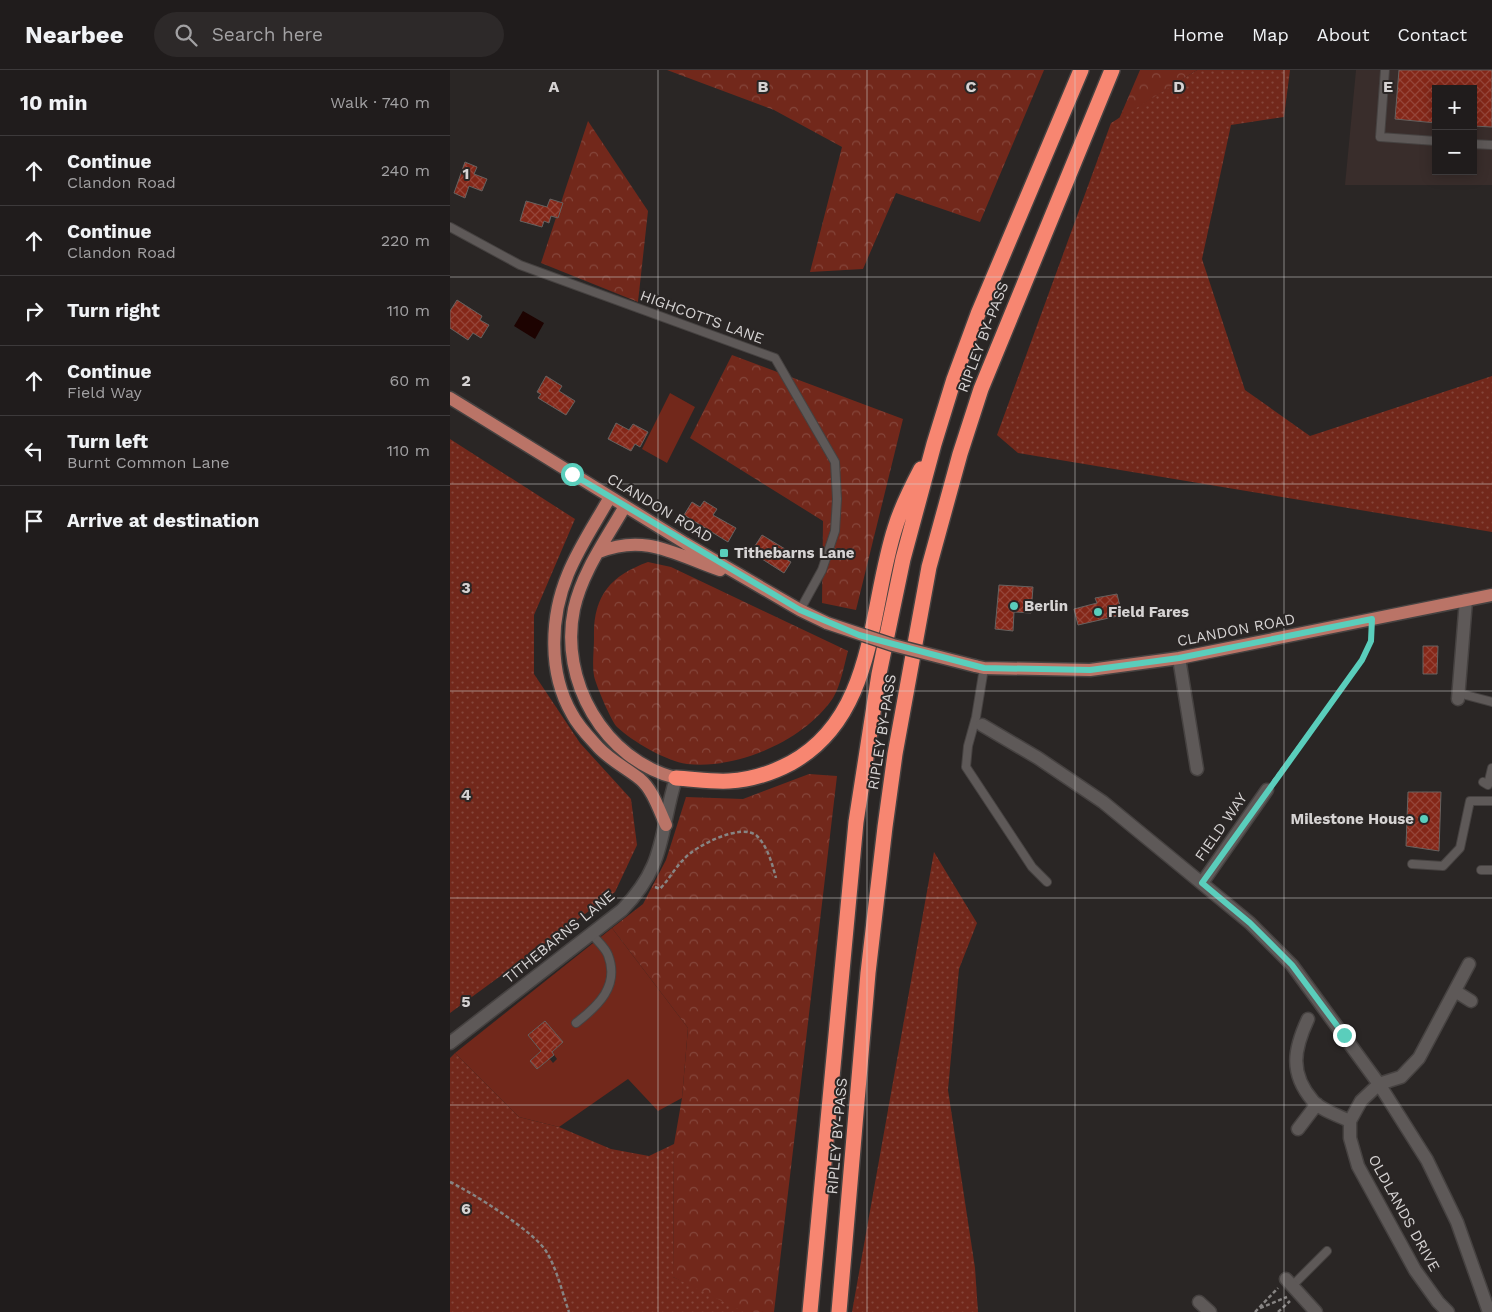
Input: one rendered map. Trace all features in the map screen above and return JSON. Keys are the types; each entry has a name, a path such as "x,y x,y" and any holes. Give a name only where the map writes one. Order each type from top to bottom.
{"highway":[{"name":"RIPLEY BY-PASS","path":"810,1312 856,822 879,674 903,559 934,444 978,314 1081,70"},
{"name":"RIPLEY BY-PASS","path":"839,1312 868,973 885,827 895,754 929,567 960,454 985,380 1112,70"},
{"path":"676,778 729,782 753,778 779,769 804,756 819,744 841,717 865,661 894,529 910,490 934,444"}],"main road":[{"name":"CLANDON ROAD","path":"450,398 742,577 800,610 892,645 979,667 1090,670 1179,658 1492,595"},
{"path":"610,497 568,573 560,597 554,644 557,668 562,692 572,714 599,748 645,784 666,825"},
{"path":"625,506 584,581 574,607 570,635 573,665 581,693 594,717 621,749 657,773 676,778"},
{"path":"599,552 630,543 646,544 664,548 742,577"}],"street":[{"path":"1458,696 1466,600"},
{"path":"1179,658 1197,769"},
{"path":"979,721 1103,802 1250,923 1292,965 1379,1084 1427,1160 1457,1222 1489,1312"},
{"name":"TITHEBARNS LANE","path":"450,1043 622,910 644,882 656,861 676,778"},
{"name":"FIELD WAY","path":"1202,883 1267,790"},
{"path":"1308,1019 1295,1052 1296,1070 1314,1102 1350,1121 1361,1101 1379,1084 1401,1077 1419,1058 1469,964"},
{"path":"1455,990 1471,1001"},
{"path":"1298,1129 1317,1104"},
{"name":"OLDLANDS DRIVE","path":"1350,1121 1352,1150 1362,1174 1415,1270 1438,1302 1448,1312"},
{"path":"1292,1286 1316,1312"},
{"path":"1199,1302 1210,1312"}],"lane":[{"path":"1385,70 1380,137 1432,141"},
{"path":"1477,144 1492,145"},
{"name":"HIGHCOTTS LANE","path":"450,227 520,265 775,358 835,462 837,499 835,531 822,570 800,610"},
{"path":"979,667 979,721 968,746 966,767 1032,867 1047,882"},
{"path":"1458,696 1492,702"},
{"path":"1483,782 1488,786 1492,768"},
{"path":"1412,864 1443,866 1460,848 1470,801 1492,801"},
{"path":"1481,870 1492,870"},
{"path":"576,1023 599,1005 610,987 611,971 608,954 591,933"},
{"path":"1292,1286 1327,1251"}],"path":[{"path":"1267,790 1362,660 1371,641 1372,619"},
{"path":"644,882 660,888 685,857 705,844 729,834 749,832 757,836 767,849 776,878"},
{"path":"450,1182 514,1222 540,1242 553,1264 569,1312"},
{"path":"1258,1308 1292,1286"},
{"path":"1255,1312 1258,1308 1292,1286"},
{"path":"1278,1312 1292,1286"}],"shaded area":[{"path":"1356,70 1492,70 1492,185 1345,185"},
{"path":"523,311 544,323 535,339 514,326"}],"green space":[{"path":"667,70 1044,70 980,222 896,193 863,269 810,272 842,147 774,110"},
{"path":"1140,70 1197,70 1119,119"},
{"path":"1197,70 1290,70 1284,117 1231,125 1202,259 1245,390 1310,436 1492,376 1492,532 1018,453 997,435 1111,123"},
{"path":"588,121 648,211 638,302 541,263"},
{"path":"732,355 903,419 856,610 822,603 823,521 690,438"},
{"path":"670,393 695,407 667,463 642,449"},
{"path":"450,439 575,519 534,615 534,674 580,743 631,799 637,845 615,892 450,1013"},
{"path":"648,562 671,567 848,651 836,693 821,713 788,739 768,749 748,757 706,765 687,764 669,759 632,739 617,727 595,681 593,667 594,623 601,599 606,590 623,574"},
{"path":"809,774 837,776 774,1312 744,1312 673,1277 674,1144 682,1098 688,1028 612,928 643,904 666,860 686,797 743,799"},
{"path":"934,852 977,923 959,969 948,1090 975,1268 978,1312 852,1312"},
{"path":"612,928 688,1028 682,1098 658,1111 628,1079 559,1127 519,1117 455,1053","holes":["545,1021 563,1042 552,1052 557,1059 553,1063 549,1058 537,1069 530,1061 541,1051 528,1035"]},
{"path":"455,1053 519,1117 559,1127 611,1149 649,1156 674,1144 673,1277 755,1312 450,1312 450,1058"}],"building":[{"path":"1399,70 1492,70 1492,127 1477,126 1477,85 1432,85 1432,123 1395,119"},
{"path":"465,162 477,167 474,174 487,179 482,191 469,186 465,198 454,193"},
{"path":"550,199 563,203 558,218 551,216 549,223 544,221 542,227 520,221 526,201 547,207"},
{"path":"457,300 482,316 480,320 489,325 481,338 473,333 468,340 450,328 450,311"},
{"path":"546,376 562,386 559,391 575,401 566,415 538,398 541,394 537,392"},
{"path":"616,423 629,430 633,424 648,432 640,447 635,444 631,451 608,439"},
{"path":"704,501 717,509 713,515 736,528 728,542 684,515 692,502 700,507"},
{"path":"762,535 790,552 786,559 791,562 784,573 751,552"},
{"name":"Berlin","path":"999,585 1033,587 1031,613 1014,612 1013,631 995,629"},
{"name":"Field Fares","path":"1117,594 1122,615 1078,625 1074,609 1097,603 1095,598"},
{"path":"1423,646 1438,646 1437,674 1423,674"},
{"name":"Milestone House","path":"1408,792 1441,792 1439,851 1406,846"},
{"path":"545,1021 563,1042 552,1052 554,1055 537,1069 530,1061 541,1051 528,1035"}],"place":[{"name":"Tithebarns Lane","path":"724,553"},
{"name":"Berlin","path":"1014,606"},
{"name":"Field Fares","path":"1098,612"},
{"name":"Milestone House","path":"1424,819"}],"route":[{"path":"572,474 800,610 859,635 984,668 1090,670 1179,658 1372,619 1371,641 1362,660 1202,883 1250,923 1292,965 1344,1035"}]}
